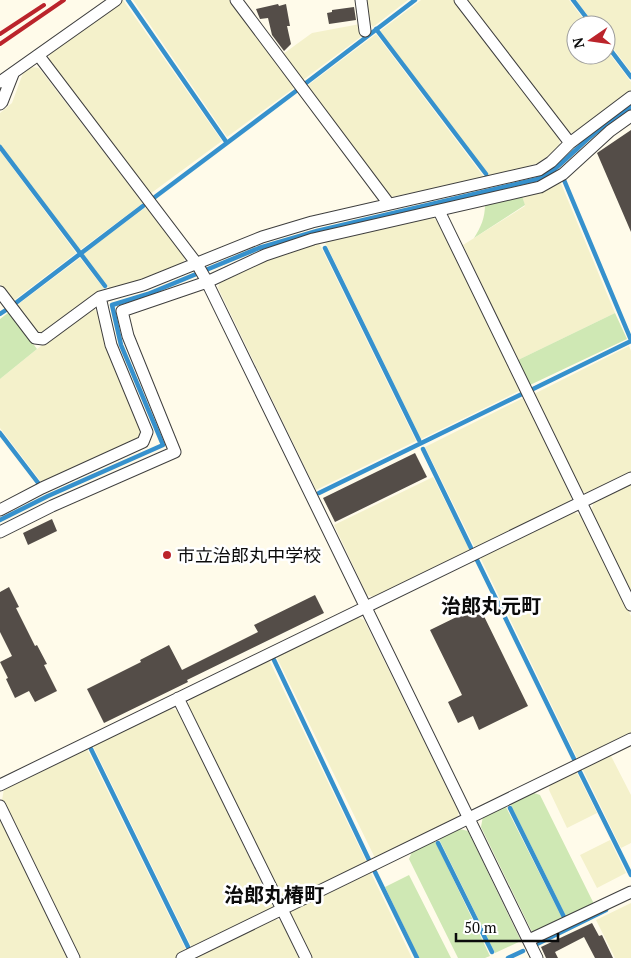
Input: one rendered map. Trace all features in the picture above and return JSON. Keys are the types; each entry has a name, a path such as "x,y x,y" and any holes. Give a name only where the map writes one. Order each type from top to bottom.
{"street":[{"path":"0,82 116,0"},
{"path":"236,0 389,204"},
{"path":"361,0 365,31"},
{"path":"460,0 570,143"},
{"path":"39,56 202,273 537,958"},
{"path":"0,104 13,74"},
{"path":"0,532 52,506 175,452 128,336 122,311 202,273 262,237 312,222 539,170 551,162 570,143 631,97"},
{"path":"0,292 35,338 43,338 100,297 143,285 202,273 313,239 540,187 563,174 610,131 631,116"},
{"path":"439,211 631,604"},
{"path":"0,510 42,488 143,442 147,432 112,346 100,297"},
{"path":"0,786 365,606 631,478"},
{"path":"178,698 306,958"},
{"path":"182,958 631,739"},
{"path":"0,806 74,958"},
{"path":"529,940 631,892"}],"shaded area":[{"path":"123,0 222,141 150,194 49,62 50,51"},
{"path":"133,0 230,0 294,88 227,137"},
{"path":"364,0 408,0 373,27 368,21"},
{"path":"421,0 456,0 559,136 560,146 538,163 489,176 380,31"},
{"path":"467,0 569,0 580,15 566,15 566,65 616,65 616,62 631,82 631,90 574,133 567,132"},
{"path":"576,0 631,0 631,72 616,52 616,15 587,15"},
{"path":"360,24 362,36 303,80 283,54 312,33"},
{"path":"376,34 484,177 392,197 387,194 307,86"},
{"path":"32,67 39,68 143,203 80,250 0,144 0,113 12,103 23,73"},
{"path":"0,151 76,253 13,301 0,284"},
{"path":"560,181 615,313 518,360 463,245 525,206 522,196"},
{"path":"146,207 185,258 182,266 141,281 109,288 83,254"},
{"path":"434,218 441,225 521,390 421,439 325,242"},
{"path":"319,243 416,441 316,490 218,288 221,278 279,254"},
{"path":"80,258 105,290 93,295 44,333 35,330 16,306"},
{"path":"94,309 98,312 141,432 138,439 42,483 0,428 0,379 37,349"},
{"path":"629,346 631,351 631,473 588,494 581,491 534,394"},
{"path":"525,397 572,495 570,502 475,548 425,447"},
{"path":"433,477 470,551 374,597 367,595 334,525"},
{"path":"631,485 631,593 591,511 594,502"},
{"path":"574,512 582,516 631,616 631,735 578,760 480,557"},
{"path":"357,617 364,620 459,812 455,822 376,860 276,656"},
{"path":"269,660 368,865 287,903 282,901 187,707 191,698"},
{"path":"170,708 179,711 273,907 270,912 193,950 93,746"},
{"path":"87,749 187,952 176,958 79,958 2,800 4,789"},
{"path":"607,755 611,756 631,795 631,843 621,848 582,768"},
{"path":"576,771 597,813 567,828 549,790 550,784"},
{"path":"0,818 68,958 0,958"},
{"path":"610,840 626,873 597,888 580,855"},
{"path":"370,871 412,958 309,958 288,914 290,910"},
{"path":"631,903 631,958 615,958 596,920"},
{"path":"269,920 281,921 299,958 196,957"}],"green space":[{"path":"522,196 525,205 474,238 482,222 485,204"},
{"path":"9,312 37,349 0,379 0,319"},
{"path":"615,313 627,339 530,385 518,360"},
{"path":"531,792 540,795 594,904 567,918 510,803"},
{"path":"505,805 563,920 533,934 481,827 483,816"},
{"path":"460,829 468,831 521,941 495,953 439,839"},
{"path":"435,841 490,956 485,958 458,958 409,859 412,852"},
{"path":"409,875 451,958 419,958 385,887"}],"building":[{"path":"278,4 279,6 286,4 290,26 287,26 291,44 284,51 272,35 268,18 260,19 256,9"},
{"path":"354,7 356,20 329,24 327,13 332,12 332,10"},
{"path":"631,130 631,232 597,153"},
{"path":"415,453 427,477 335,522 323,498"},
{"path":"52,519 57,531 28,545 23,533"},
{"path":"9,587 19,607 16,608 35,646 37,645 47,664 44,665 57,691 35,702 29,691 15,698 0,662 12,656 0,632 0,592"},
{"path":"315,595 324,613 104,723 87,689 141,662 140,660 169,645 182,670 258,632 254,625"},
{"path":"479,606 528,706 479,730 473,716 458,723 448,702 462,695 430,630"},
{"path":"592,923 599,936 602,935 613,958 595,958 584,937 555,952 558,958 546,958 541,947"}],"waterway":[{"path":"128,0 227,143"},
{"path":"306,83 415,0"},
{"path":"573,0 584,15"},
{"path":"376,29 486,174"},
{"path":"616,57 631,77"},
{"path":"155,197 296,91"},
{"path":"0,520 48,496 163,445 121,345 112,305 148,294 259,248 317,231 538,179 555,169 597,131 631,107"},
{"path":"0,147 105,286"},
{"path":"564,180 631,340"},
{"path":"17,302 143,206"},
{"path":"325,248 419,440"},
{"path":"0,314 6,310"},
{"path":"533,389 631,341"},
{"path":"319,493 522,394"},
{"path":"0,433 39,484"},
{"path":"423,449 471,548"},
{"path":"477,560 575,761"},
{"path":"274,660 369,860"},
{"path":"91,749 189,949"},
{"path":"580,772 631,875"},
{"path":"510,808 564,917"},
{"path":"438,843 492,952"},
{"path":"375,872 417,958"},
{"path":"537,944 606,910"},
{"path":"508,958 523,951"}],"railway":[{"path":"0,44 64,0"},
{"path":"0,34 44,5"}],"place":[{"name":"市立治郎丸中学校","path":"167,555"}],"district":[{"name":"治郎丸元町","path":"491,605"},
{"name":"治郎丸椿町","path":"274,894"}]}
